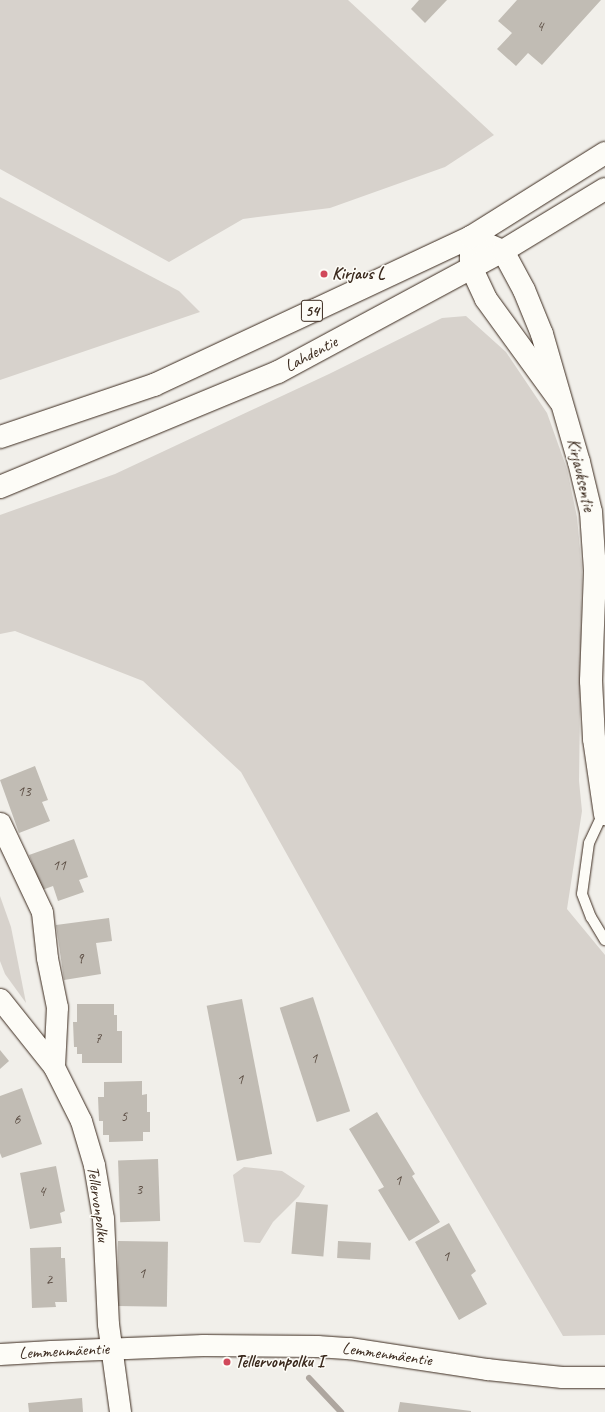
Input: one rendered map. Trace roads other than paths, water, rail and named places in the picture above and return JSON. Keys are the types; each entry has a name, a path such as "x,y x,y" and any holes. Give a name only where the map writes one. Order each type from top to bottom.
{"main road":[{"name":"54","path":"0,437 154,385 471,237 605,153"},
{"name":"Lahdentie","path":"0,487 278,372 503,251 605,189"},
{"path":"471,237 503,251"},
{"name":"Kirjauksentie","path":"471,237 471,267 486,299 560,401"},
{"name":"Kirjauksentie","path":"503,251 524,290 542,334 560,401 579,462 591,512 596,571 591,688 594,739 605,812"}],"street":[{"name":"Tellervonpolku","path":"0,823 42,912 47,958 57,1007 54,1067"},
{"name":"Tellervonpolku","path":"0,999 54,1067 81,1122 94,1165 103,1218 110,1349 120,1412"},
{"name":"Lemmenmäentie","path":"0,1354 203,1346 317,1346 349,1348 487,1368 562,1377 605,1377"}],"lane":[{"path":"605,812 589,843 582,894 591,917 605,940"}],"waterway":[{"path":"309,1378 341,1412"}],"place":[{"name":"Kirjaus L","path":"324,274"},
{"name":"Tellervonpolku I","path":"227,1362"}]}
